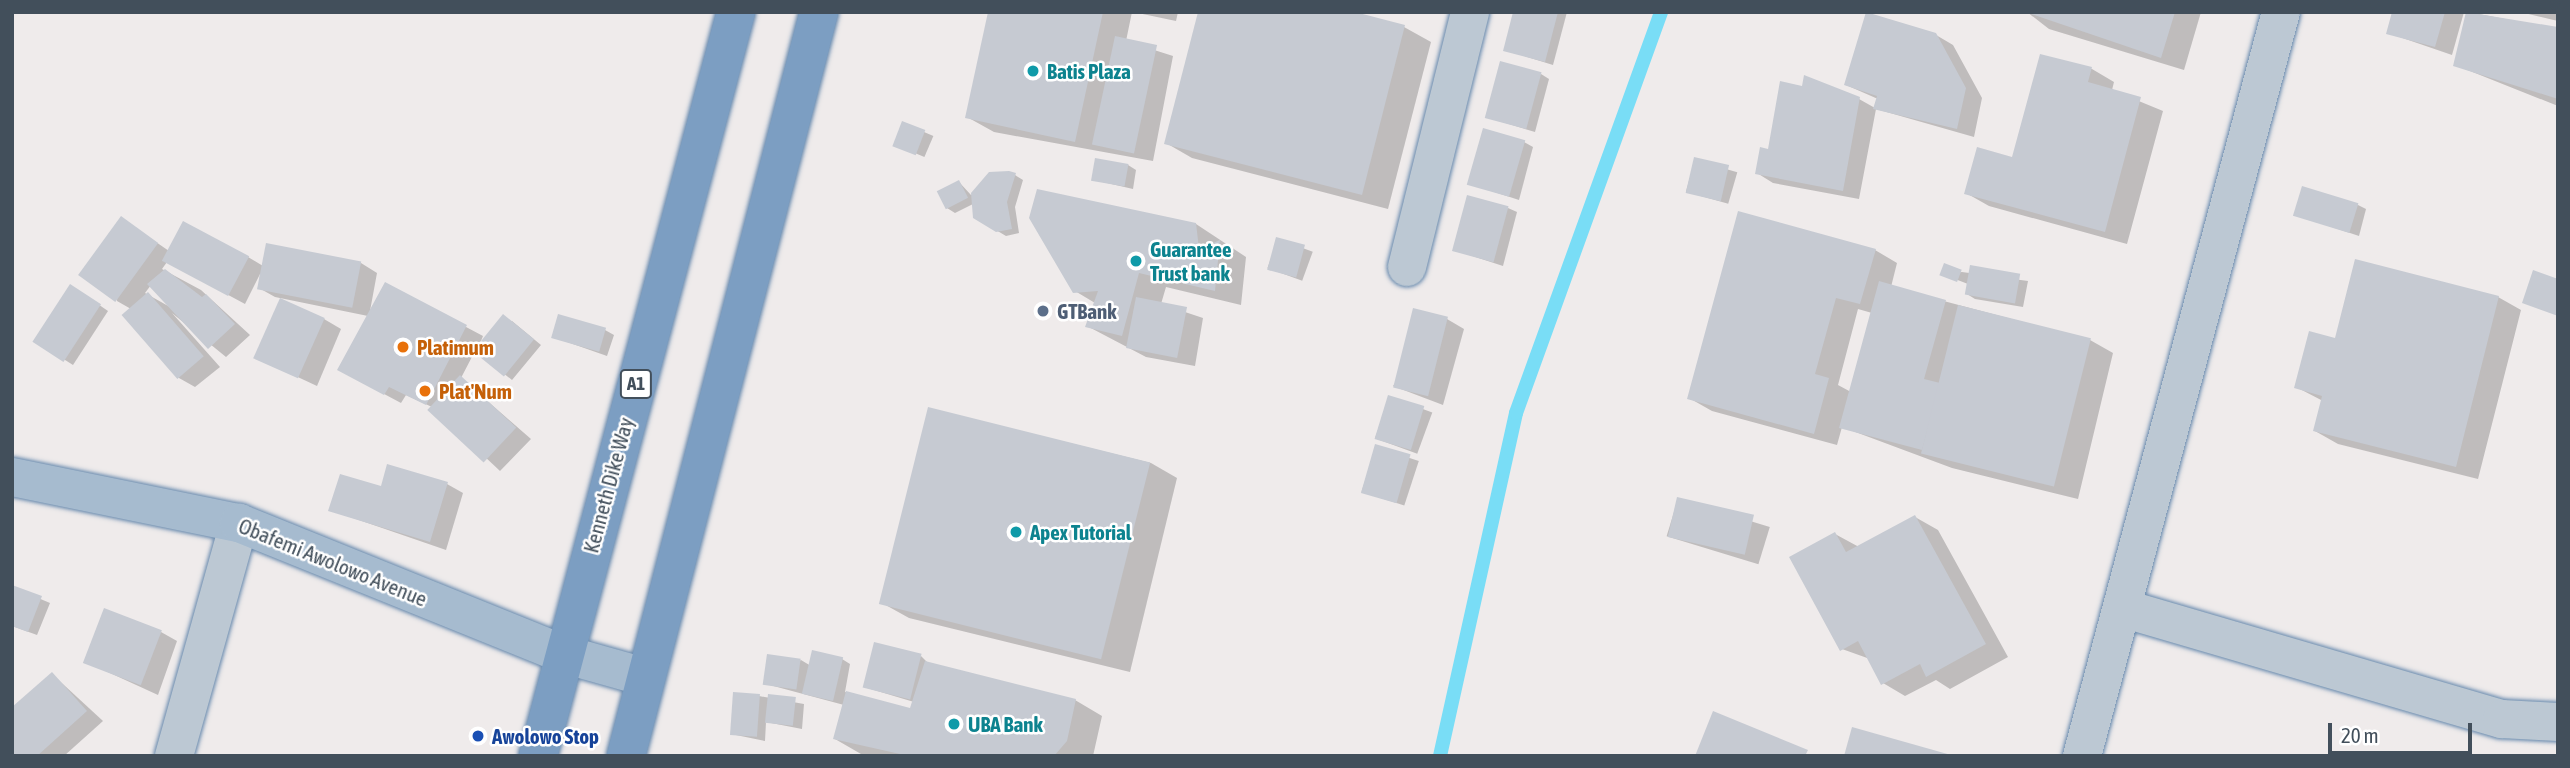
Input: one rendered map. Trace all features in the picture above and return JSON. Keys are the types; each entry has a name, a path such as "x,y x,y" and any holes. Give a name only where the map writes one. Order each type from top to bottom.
{"highway":[{"name":"Kenneth Dike Way","path":"538,756 736,12"},
{"path":"626,756 820,12"}],"main road":[{"name":"Obafemi Awolowo Avenue","path":"12,477 239,523 563,654 645,677"}],"street":[{"path":"1406,267 1469,12"},
{"path":"2082,756 2281,12"},
{"path":"174,756 239,523"},
{"path":"2122,608 2502,719 2558,722"}],"building":[{"name":"Batis Plaza","path":"988,12 1103,12 1075,142 965,118"},
{"path":"1198,12 1355,12 1405,25 1362,195 1164,144"},
{"path":"1513,12 1558,12 1545,62 1503,51"},
{"path":"1866,12 1936,33 1966,88 1957,129 1873,109 1877,96 1844,85"},
{"path":"2025,12 2175,12 2161,58"},
{"path":"2392,12 2445,12 2435,47 2386,34"},
{"path":"2466,12 2558,27 2558,99 2453,66"},
{"path":"1115,36 1157,45 1134,154 1092,145"},
{"path":"2040,54 2092,67 2088,82 2141,97 2105,232 1964,194 1977,147 2012,157"},
{"path":"1500,61 1542,72 1526,129 1485,118"},
{"path":"1804,75 1860,97 1843,191 1755,174 1760,147 1768,149 1780,81 1802,86"},
{"path":"902,121 925,130 916,155 892,146"},
{"path":"1483,128 1525,140 1509,197 1467,185"},
{"path":"1694,157 1729,165 1721,201 1686,193"},
{"path":"1095,158 1128,164 1124,187 1091,181"},
{"path":"989,172 1016,173 1007,202 1012,229 996,232 973,218 971,193"},
{"path":"959,180 968,198 946,209 937,191"},
{"path":"2302,186 2358,203 2349,233 2293,216"},
{"name":"Guarantee Trust bank","path":"1037,189 1196,223 1199,249 1220,240 1215,291 1139,273 1122,336 1085,327 1098,291 1073,293 1029,218"},
{"path":"1467,195 1509,206 1494,262 1452,251"},
{"path":"1738,211 1876,249 1860,304 1836,298 1815,374 1829,378 1814,434 1687,399"},
{"path":"121,216 158,243 115,302 78,275"},
{"path":"183,221 249,256 228,296 162,261"},
{"path":"1276,237 1305,245 1296,278 1267,270"},
{"path":"266,243 361,262 352,308 257,289"},
{"path":"2355,259 2499,296 2456,467 2313,431 2322,396 2294,388 2309,331 2335,338"},
{"path":"1944,263 1962,270 1957,282 1939,275"},
{"path":"1970,265 2020,274 2015,303 1965,295"},
{"path":"165,269 202,297 206,294 235,324 208,349 147,284"},
{"path":"2533,270 2558,279 2558,316 2522,303"},
{"path":"1879,281 1946,300 1924,379 1940,383 1922,450 1839,428"},
{"name":"Platimum","path":"385,282 467,325 426,405 389,387 384,395 337,370"},
{"path":"70,284 101,304 63,362 32,342"},
{"path":"148,292 204,356 177,379 122,315"},
{"path":"1136,297 1187,307 1177,358 1126,348"},
{"path":"280,298 325,318 298,378 253,358"},
{"path":"1958,305 2091,338 2054,487 1921,453"},
{"path":"1413,308 1448,317 1428,396 1393,388"},
{"path":"503,314 534,339 504,376 473,351"},
{"path":"558,314 606,328 599,352 551,338"},
{"path":"460,375 516,428 484,463 427,410"},
{"path":"1388,395 1424,406 1411,450 1375,439"},
{"name":"Apex Tutorial","path":"928,407 1150,462 1101,659 879,604"},
{"path":"1375,444 1411,454 1397,503 1361,493"},
{"path":"387,464 448,482 430,542 328,511 340,474 381,486"},
{"path":"1677,497 1754,515 1745,555 1668,537"},
{"path":"1915,515 1986,644 1926,677 1920,664 1881,685 1858,641 1840,651 1789,557 1835,532 1846,552"},
{"path":"12,585 42,596 28,632 12,626"},
{"path":"104,608 162,630 141,685 83,663"},
{"path":"874,642 922,654 910,699 863,688"},
{"path":"812,650 843,657 833,701 802,694"},
{"path":"767,654 801,659 796,689 763,685"},
{"name":"UBA Bank","path":"925,661 1076,699 1067,741 1054,756 909,756 833,739 846,691 910,708"},
{"path":"52,672 87,711 37,756 12,756 12,707"},
{"path":"733,692 760,694 757,737 730,735"},
{"path":"768,694 796,697 793,726 765,723"},
{"path":"1713,711 1808,750 1805,756 1695,756"},
{"path":"1852,727 1951,755 1951,756 1844,756"}],"waterway":[{"path":"1440,756 1516,413 1661,12"}],"place":[{"name":"Batis Plaza","path":"1033,71"},
{"name":"Guarantee Trust bank","path":"1136,261"},
{"name":"GTBank","path":"1043,311"},
{"name":"Platimum","path":"403,347"},
{"name":"Plat'Num","path":"425,391"},
{"name":"Apex Tutorial","path":"1016,532"},
{"name":"UBA Bank","path":"954,724"},
{"name":"Awolowo Stop","path":"478,736"}]}
